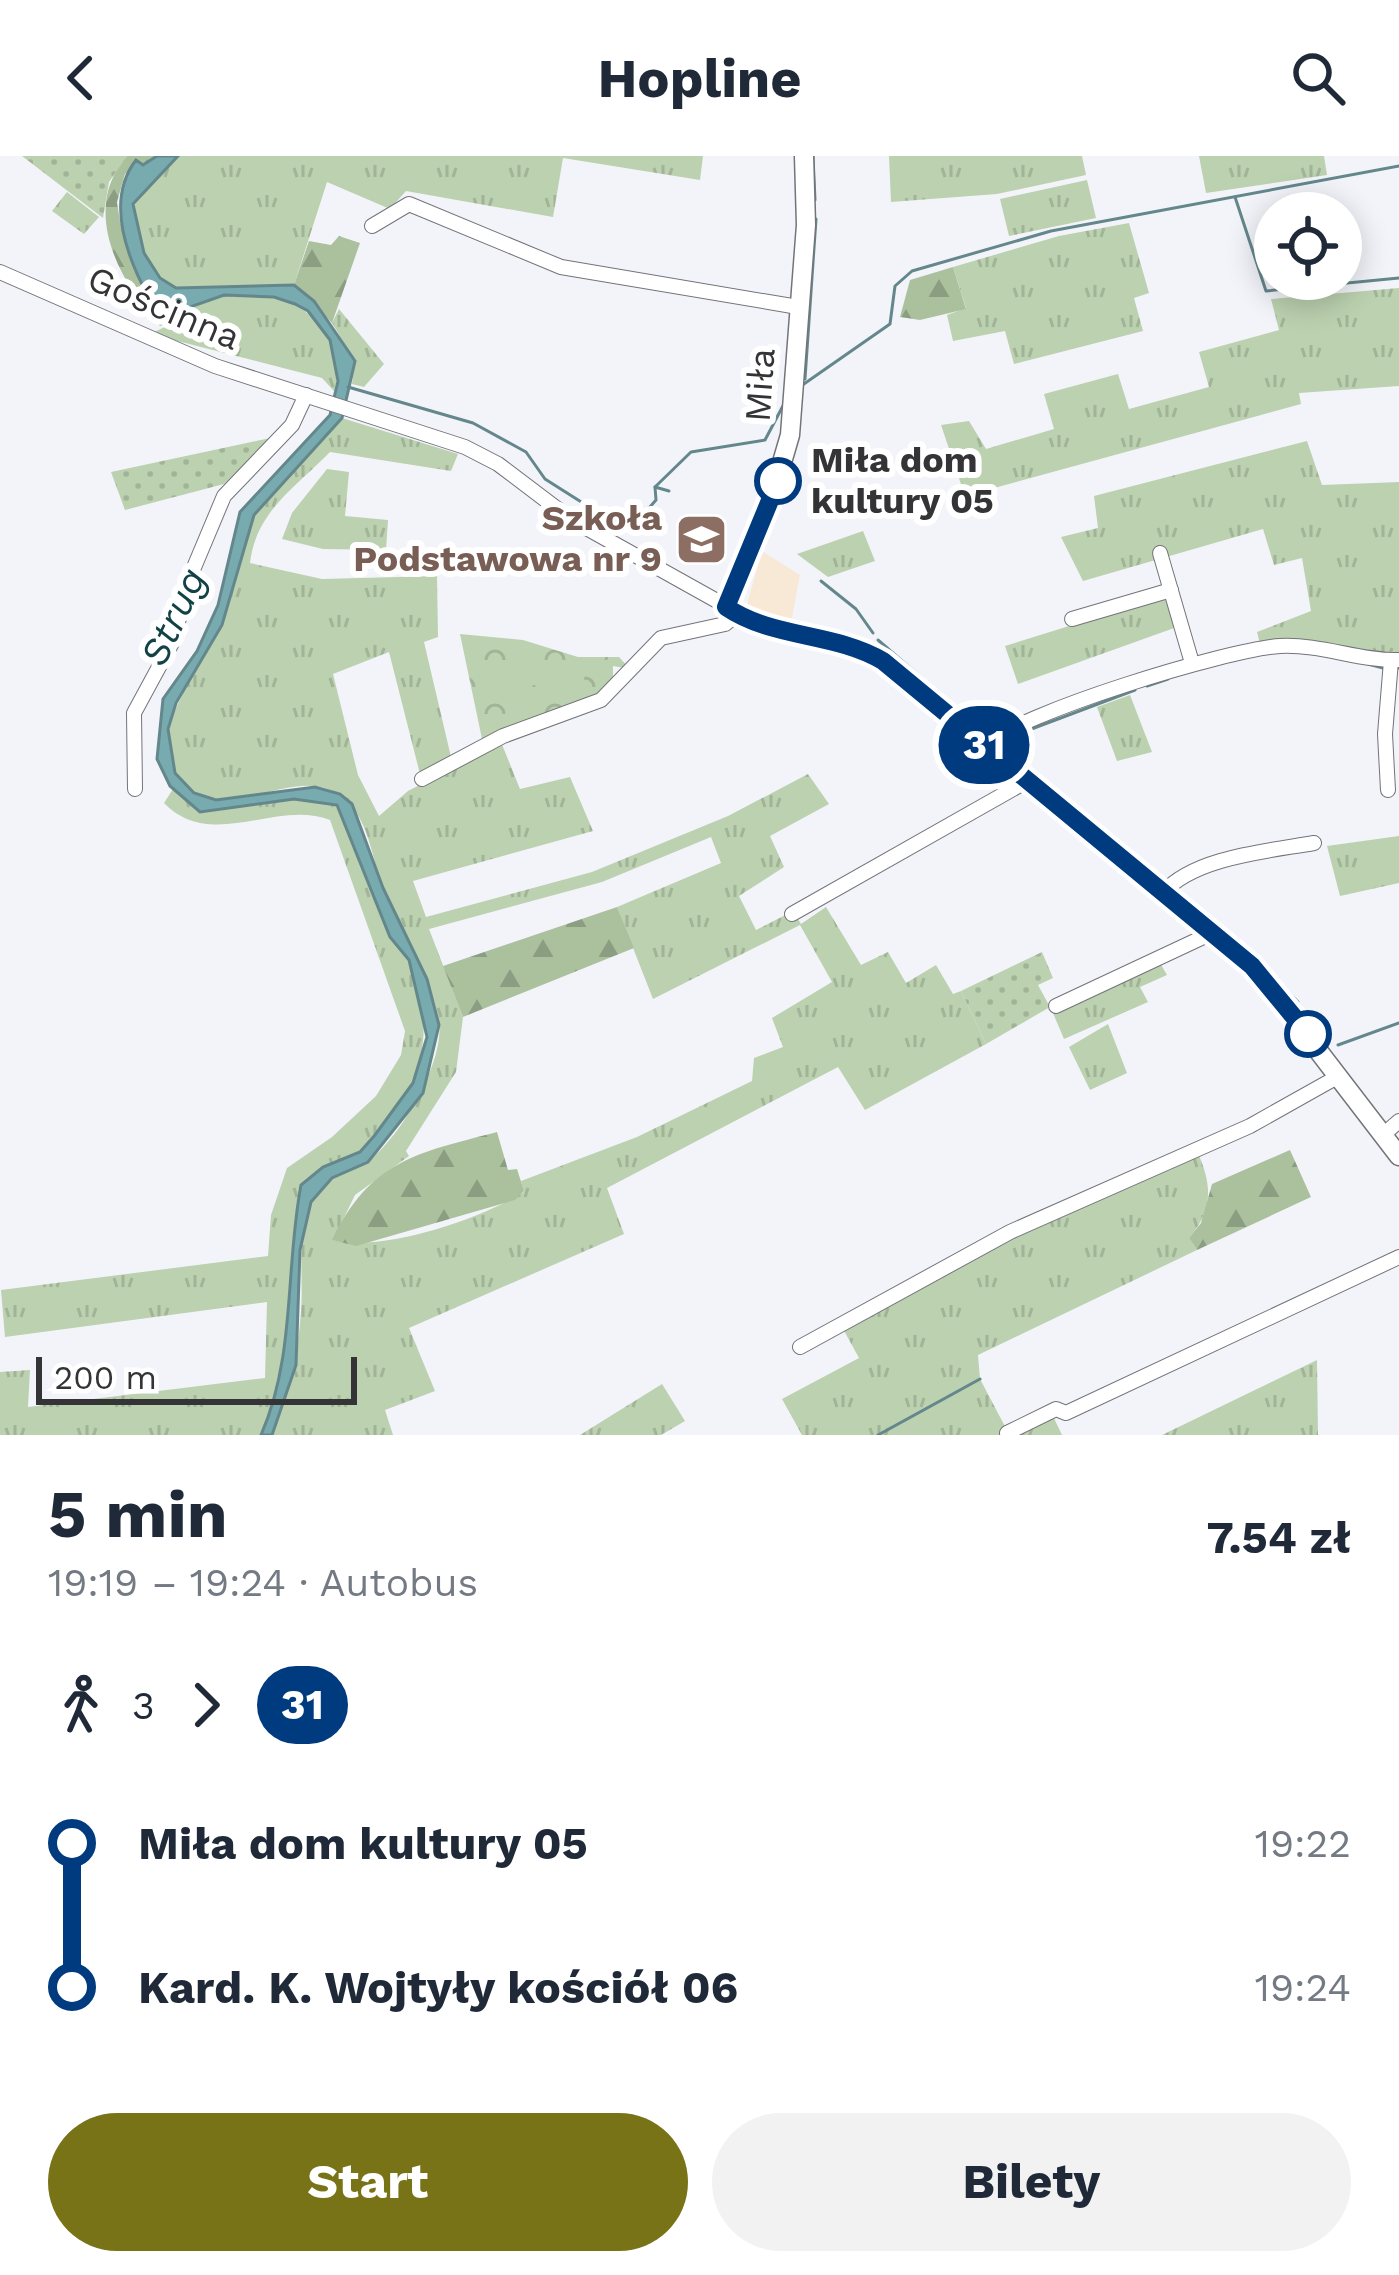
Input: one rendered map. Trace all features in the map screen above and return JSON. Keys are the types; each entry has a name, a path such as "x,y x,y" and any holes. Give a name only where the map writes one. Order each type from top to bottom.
{"street":[{"name":"Miła","path":"732,610 785,458 806,225 804,156"},
{"path":"372,226 409,204 562,267 798,307"},
{"name":"Gościnna","path":"0,272 184,354 489,458 572,520 732,610"},
{"path":"135,789 134,713 173,641 205,538 231,483 292,425 310,396"},
{"path":"1160,553 1192,663"},
{"path":"1072,619 1171,590"},
{"path":"422,779 503,736 601,700 661,638 725,624 732,610 862,649 986,746 1273,987 1399,1156"},
{"path":"986,746 1018,728 1192,663 1283,646 1395,660 1385,734 1388,790"},
{"path":"792,914 1027,781"},
{"path":"1163,892 1174,880 1200,870 1314,843"},
{"path":"1056,1006 1212,933"},
{"path":"800,1347 1010,1232 1250,1126 1339,1076"},
{"path":"1383,1135 1399,1121"},
{"path":"1007,1433 1056,1409 1066,1413 1399,1257"}],"shaded area":[{"path":"762,551 800,575 791,623 746,608"}],"green space":[{"path":"22,156 127,156 109,182 103,218"},
{"path":"127,156 157,156 125,174 117,202 120,222 157,305 189,309 191,315 160,326 131,288 110,244 107,199 113,177"},
{"path":"178,156 703,156 700,180 563,158 553,217 406,191 390,209 327,182 294,285 198,290 176,288 160,278 144,253 133,204"},
{"path":"889,156 1082,156 1086,175 997,194 891,202"},
{"path":"1199,156 1324,156 1327,175 1206,193"},
{"path":"1087,180 1096,218 1009,236 1000,199"},
{"path":"67,192 99,217 84,234 52,211"},
{"path":"1129,223 1149,293 1134,298 1143,331 1014,364 1005,331 953,341 947,315 966,308 953,267 1059,236"},
{"path":"339,236 360,243 332,323 294,285 309,241 331,245"},
{"path":"953,267 966,309 920,320 900,317 910,280"},
{"path":"1399,288 1399,386 1299,393 1301,404 965,496 941,425 969,421 986,449 1054,429 1044,394 1118,374 1129,409 1209,387 1199,352 1279,330 1271,300 1362,300 1362,291"},
{"path":"224,295 282,299 307,313 333,348 337,362 334,391 322,378 150,334 190,315 189,309"},
{"path":"339,309 384,364 364,387 352,384 355,361 332,323"},
{"path":"342,418 458,454 451,471 330,452 269,514 250,563 322,579 437,576 438,637 424,642 451,757 420,774 389,652 333,674 358,775 379,816 408,791 501,742 520,789 570,777 593,831 413,881 426,917 592,872 728,816 808,774 829,804 770,836 784,867 739,896 756,930 793,911 801,924 826,907 861,965 888,952 906,983 936,965 953,994 961,991 986,1044 865,1110 838,1067 607,1188 624,1234 409,1328 435,1391 385,1410 393,1435 272,1435 297,1344 302,1239 308,1210 324,1184 380,1151 405,1119 435,1058 439,1022 423,969 383,888 364,828 343,798 308,786 210,799 193,793 174,776 166,756 175,710 222,624 250,524 277,487","holes":["711,837 721,863 617,907 653,999 800,925 832,982 772,1018 783,1047 754,1058 752,1081 637,1137 521,1181 524,1192 483,1213 404,1237 333,1240 355,1195 409,1156 406,1151 456,1072 463,1017 429,929 602,882"]},
{"path":"275,437 224,484 125,510 111,472"},
{"path":"1307,441 1322,485 1399,482 1399,657 1260,644 1257,632 1311,611 1302,558 1274,565 1263,529 1083,581 1061,537 1098,528 1094,496"},
{"path":"327,469 349,472 345,516 388,520 386,550 323,549 282,539 292,513"},
{"path":"863,531 875,561 828,577 797,554"},
{"path":"1169,595 1177,627 1018,684 1005,646"},
{"path":"460,634 523,640 578,657 619,657 630,669 613,666 613,685 600,696 482,739"},
{"path":"527,658 537,684 488,702 478,676"},
{"path":"550,662 586,672 580,693 544,684"},
{"path":"1130,695 1152,752 1117,761 1097,707"},
{"path":"173,789 200,812 294,799 337,805 359,848 385,926 407,959 419,990 423,1040 419,1063 399,1107 364,1148 301,1185 285,1343 261,1435 0,1435 0,1372 30,1370 28,1407 265,1378 267,1302 5,1337 1,1290 268,1256 271,1215 287,1168 332,1137 376,1096 401,1055 405,1031 330,820 288,815 203,823 183,817 164,803"},
{"path":"1399,836 1399,883 1340,896 1327,846"},
{"path":"617,907 634,948 463,1017 443,966"},
{"path":"1042,952 1053,978 1038,985 1050,1007 986,1044 961,991"},
{"path":"1160,963 1167,975 1140,987 1148,1002 1064,1039 1053,1013"},
{"path":"1108,1024 1127,1073 1090,1090 1069,1047"},
{"path":"497,1132 508,1170 517,1169 524,1191 515,1200 356,1246 332,1240 347,1213 380,1176 420,1154"},
{"path":"1290,1150 1311,1197 1197,1250 1189,1238 1201,1223 1212,1184"},
{"path":"1197,1151 1208,1196 1203,1217 1189,1238 1197,1250 978,1355 980,1379 1009,1434 1052,1414 1062,1435 802,1435 782,1399 859,1358 842,1327 969,1257"},
{"path":"1317,1360 1318,1435 1162,1435"},
{"path":"662,1384 685,1421 661,1435 580,1435"}],"water":[{"path":"157,156 178,156 133,204 144,253 160,278 176,288 294,285 314,301 355,361 342,418 254,515 222,625 176,703 168,729 175,773 194,793 216,800 315,787 340,794 352,804 383,888 427,979 439,1025 423,1093 368,1162 332,1178 311,1202 300,1250 296,1365 272,1435 261,1435 285,1343 301,1185 323,1167 360,1152 375,1135 413,1083 427,1037 409,960 390,937 337,805 294,799 200,812 170,786 157,759 163,699 197,651 218,605 240,512 330,415 338,381 330,340 308,311 295,304 274,297 224,295 179,311 148,296 122,227 122,192 136,160 143,165"}],"waterway":[{"path":"813,156 815,200"},
{"path":"801,386 890,324 895,286 912,271 1051,231 1399,166"},
{"path":"1235,197 1266,291 1399,278"},
{"path":"805,379 816,219"},
{"path":"348,387 473,423 526,452 545,479 586,505 616,514 649,508 656,500 655,487 691,452 765,440 785,402"},
{"path":"655,487 669,491"},
{"path":"821,581 856,609 873,633"},
{"path":"878,640 924,680"},
{"path":"1368,664 1383,668"},
{"path":"1147,686 1168,679"},
{"path":"1008,738 1135,690"},
{"path":"940,693 961,712"},
{"path":"969,718 987,735"},
{"path":"1013,755 1164,881"},
{"path":"1194,904 1232,935"},
{"path":"1242,944 1298,1002"},
{"path":"1338,1045 1399,1023"},
{"path":"878,1435 980,1379"}],"bus line":[{"name":"31","path":"778,481 726,607 749,620 845,643 883,661 1252,966 1308,1034"}],"place":[{"name":"Miła dom kultury 05","path":"778,481"},
{"name":"Szkoła Podstawowa nr 9","path":"701,539"}],"water label":[{"name":"Strug","path":"173,617"}]}
